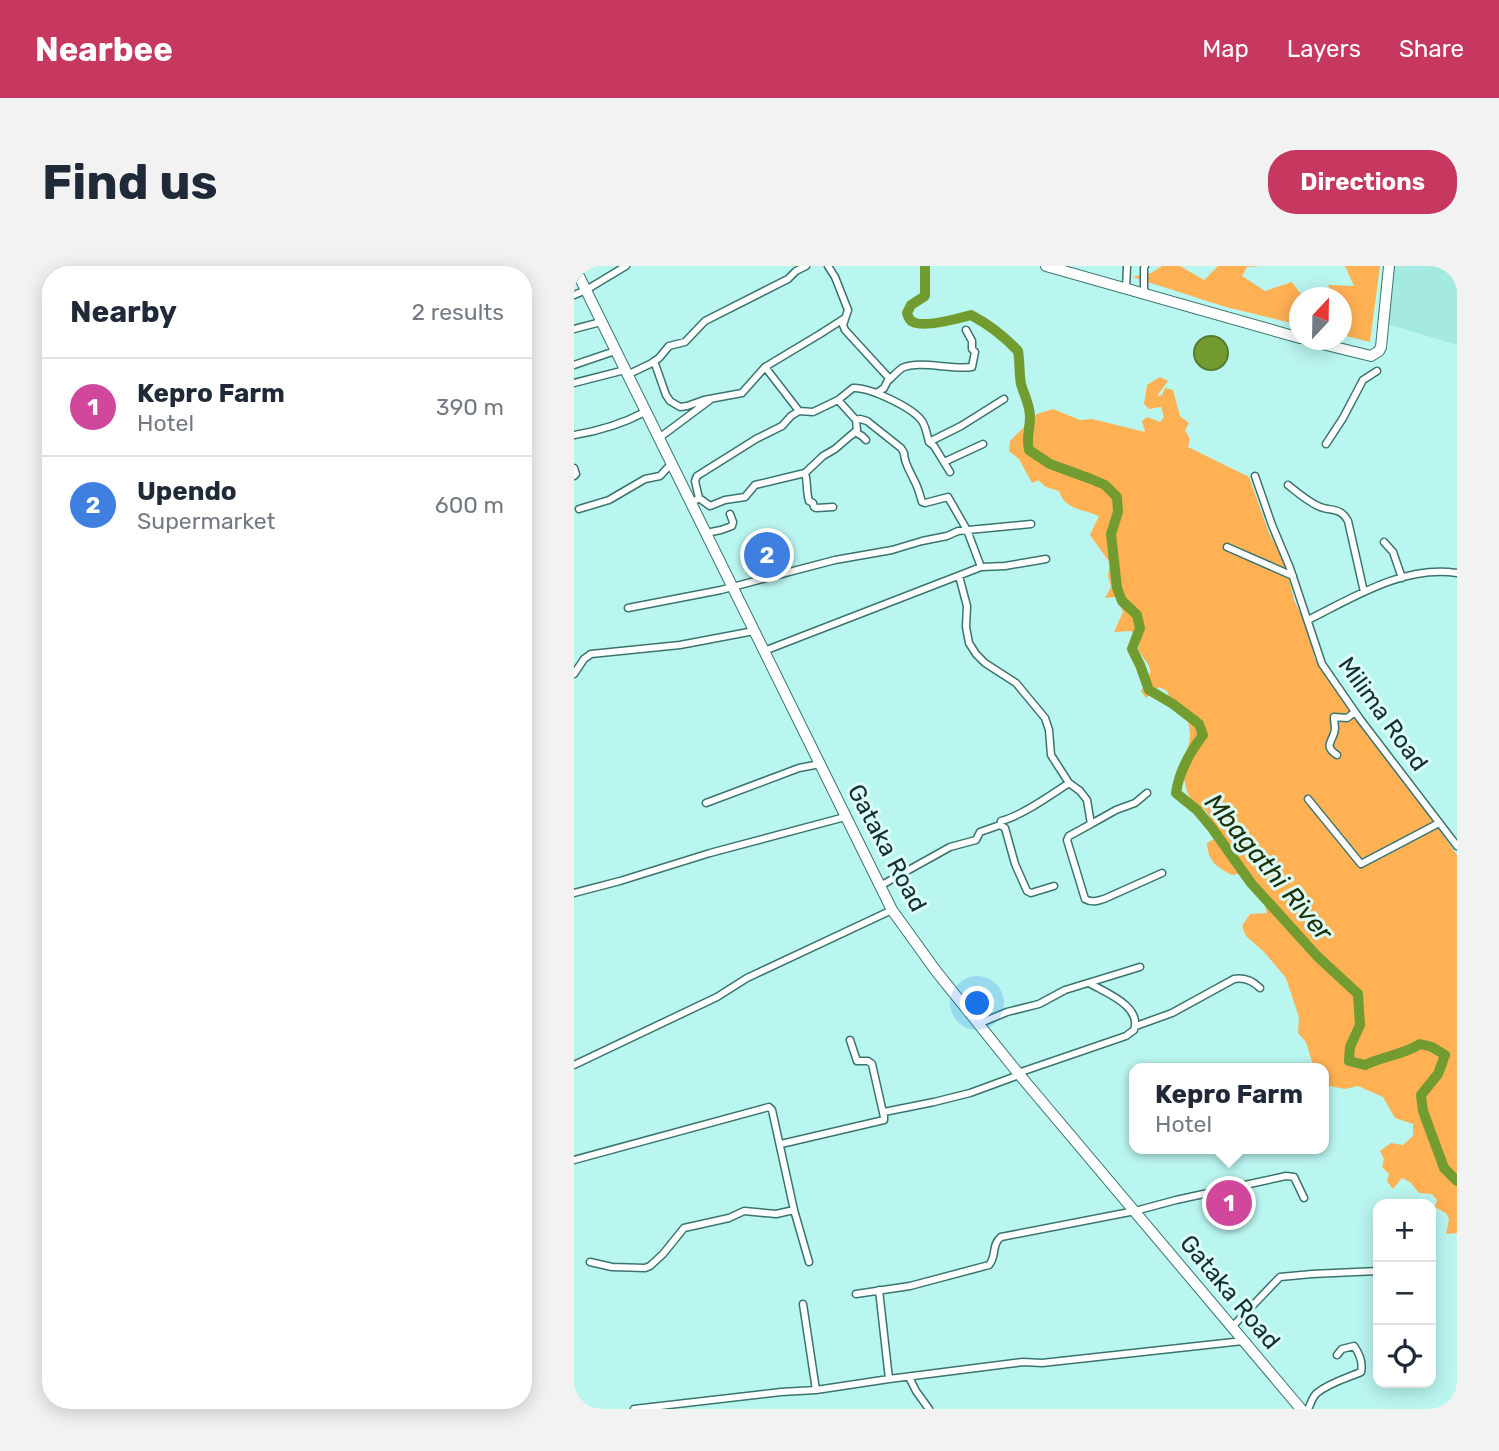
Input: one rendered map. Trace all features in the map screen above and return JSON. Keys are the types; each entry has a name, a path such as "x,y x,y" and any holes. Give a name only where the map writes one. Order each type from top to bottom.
{"street":[{"name":"Gataka Road","path":"574,266 671,464 695,500 706,533 892,910 936,971 1018,1074 1301,1409"},
{"path":"574,295 626,266"},
{"path":"574,383 626,373 654,361 669,346 685,342 705,321 788,279 806,266"},
{"path":"828,266 848,310 843,325 845,330 889,380"},
{"path":"1046,266 1289,335"},
{"path":"1126,289 1127,266"},
{"path":"1144,294 1145,266"},
{"path":"1347,350 1371,356 1376,354 1381,346 1389,266"},
{"path":"654,361 666,395 675,405 687,406 742,393 765,367 845,318"},
{"path":"574,328 601,322"},
{"path":"877,393 904,367 972,367 975,352 966,330"},
{"path":"574,365 615,351"},
{"path":"765,367 799,411"},
{"path":"1326,444 1363,380 1377,371"},
{"path":"838,400 856,420 857,430 805,473 755,485 745,497 710,506 695,500 697,476 755,439 782,426 790,416 799,411 813,412 838,400 853,388 877,393 916,414 924,424 929,442 950,472"},
{"path":"659,438 712,398"},
{"path":"929,442 1004,399"},
{"path":"574,435 619,424 645,412"},
{"path":"856,420 867,421 901,448 922,502 947,497 967,530 981,567"},
{"path":"845,440 855,432 866,440"},
{"path":"944,461 983,444"},
{"path":"579,509 608,500 645,479 660,476 671,464"},
{"path":"574,468 574,476"},
{"path":"805,473 809,501 816,508 833,507"},
{"name":"Milima Road","path":"1255,476 1293,576 1322,664 1457,846"},
{"path":"1288,485 1321,508 1330,508 1345,515 1364,592"},
{"path":"706,533 732,526 730,514"},
{"path":"628,608 721,590 835,560 892,550 967,530 1031,524"},
{"path":"1384,542 1393,552 1402,578"},
{"path":"1227,547 1293,576"},
{"path":"763,651 981,567 1046,559"},
{"path":"1308,620 1364,592 1402,578 1433,572 1457,573"},
{"path":"959,576 967,606 966,627 969,643 985,663 1016,683 1045,718 1051,755 1069,783 1087,800 1091,824"},
{"path":"574,674 591,654 680,645 754,631"},
{"path":"1337,755 1329,746 1335,729 1334,717 1347,718 1355,712"},
{"path":"706,803 799,768 821,764"},
{"path":"880,886 950,847 976,840 980,832 1000,825 1001,821 1069,783"},
{"path":"1147,793 1135,803 1116,810 1069,836 1067,841 1085,899 1095,902 1104,899 1162,873"},
{"path":"1308,799 1361,864 1440,823"},
{"path":"574,892 845,817"},
{"path":"1000,825 1005,828 1015,864 1028,892 1055,886"},
{"path":"574,1065 718,996 747,978 892,910"},
{"path":"978,1024 1007,1012 1038,1004 1065,990 1139,967"},
{"path":"884,1120 884,1112 970,1093 1131,1034 1136,1026 1172,1013 1234,979 1250,981 1260,988"},
{"path":"1089,983 1128,1007 1134,1014 1136,1026"},
{"path":"850,1040 857,1061 868,1061 872,1065 884,1120"},
{"path":"574,1160 769,1107 781,1144 794,1210 809,1262"},
{"path":"781,1144 884,1120"},
{"path":"856,1294 910,1286 989,1265 993,1258 994,1245 1001,1237 1135,1211 1291,1175 1304,1199"},
{"path":"590,1262 612,1267 645,1269 663,1254 684,1228 729,1218 744,1211 768,1214 794,1210"},
{"path":"1232,1327 1281,1277 1373,1271"},
{"path":"879,1290 889,1379"},
{"path":"803,1304 816,1390"},
{"path":"634,1409 816,1390 1023,1362 1042,1363 1244,1341"},
{"path":"1308,1409 1317,1392 1361,1372 1362,1364 1354,1346 1342,1349 1337,1354"},
{"path":"909,1377 929,1409"}],"shaded area":[{"path":"1162,266 1180,266 1204,280 1218,266 1262,266 1247,267 1242,276 1265,291 1292,282 1296,287 1289,287 1289,323 1226,307 1132,277 1151,273"},
{"path":"1345,266 1380,266 1370,342 1352,338 1352,287 1328,285 1354,286"},
{"path":"1394,266 1457,266 1457,345 1387,324"},
{"path":"1211,336 1223,341 1228,353 1223,365 1211,370 1199,365 1194,353 1199,341"},
{"path":"1160,377 1168,381 1157,396 1162,395 1165,388 1173,390 1180,416 1189,423 1185,430 1190,439 1188,447 1249,477 1269,533 1285,562 1294,600 1307,627 1315,659 1363,729 1457,855 1457,1233 1446,1234 1449,1220 1447,1214 1436,1208 1437,1200 1432,1194 1419,1193 1410,1182 1402,1178 1393,1189 1387,1181 1389,1174 1382,1167 1384,1159 1380,1151 1391,1143 1403,1145 1413,1136 1413,1124 1395,1118 1383,1097 1358,1086 1345,1089 1329,1086 1329,1063 1312,1063 1306,1042 1298,1033 1299,1017 1286,978 1246,936 1242,926 1250,914 1267,913 1260,886 1248,872 1232,875 1218,866 1209,855 1207,843 1222,835 1205,810 1193,802 1187,792 1181,765 1189,744 1188,720 1176,711 1167,691 1159,687 1146,698 1141,691 1150,669 1138,650 1140,642 1131,631 1114,632 1123,612 1120,605 1123,596 1105,598 1111,587 1108,576 1110,563 1090,535 1099,516 1075,508 1066,502 1059,491 1046,487 1038,480 1032,483 1019,459 1009,451 1010,441 1037,414 1053,409 1080,420 1092,419 1145,432 1142,421 1147,417 1160,422 1164,417 1161,407 1149,409 1144,404 1147,385"}],"waterway":[{"name":"Mbagathi River","path":"925,266 925,296 911,305 907,313 910,319 918,324 925,324 971,315 1001,335 1018,351 1021,384 1030,413 1029,450 1050,464 1105,485 1117,497 1118,512 1111,534 1117,588 1122,601 1137,615 1140,628 1132,649 1149,690 1199,724 1203,735 1186,762 1176,793 1197,810 1251,883 1317,956 1358,994 1360,1025 1350,1047 1349,1061 1365,1065 1420,1044 1445,1055 1438,1074 1421,1095 1423,1111 1444,1168 1457,1181"}],"place":[{"name":"Upendo","path":"767,555"},
{"name":"Kepro Farm","path":"1229,1203"}]}
